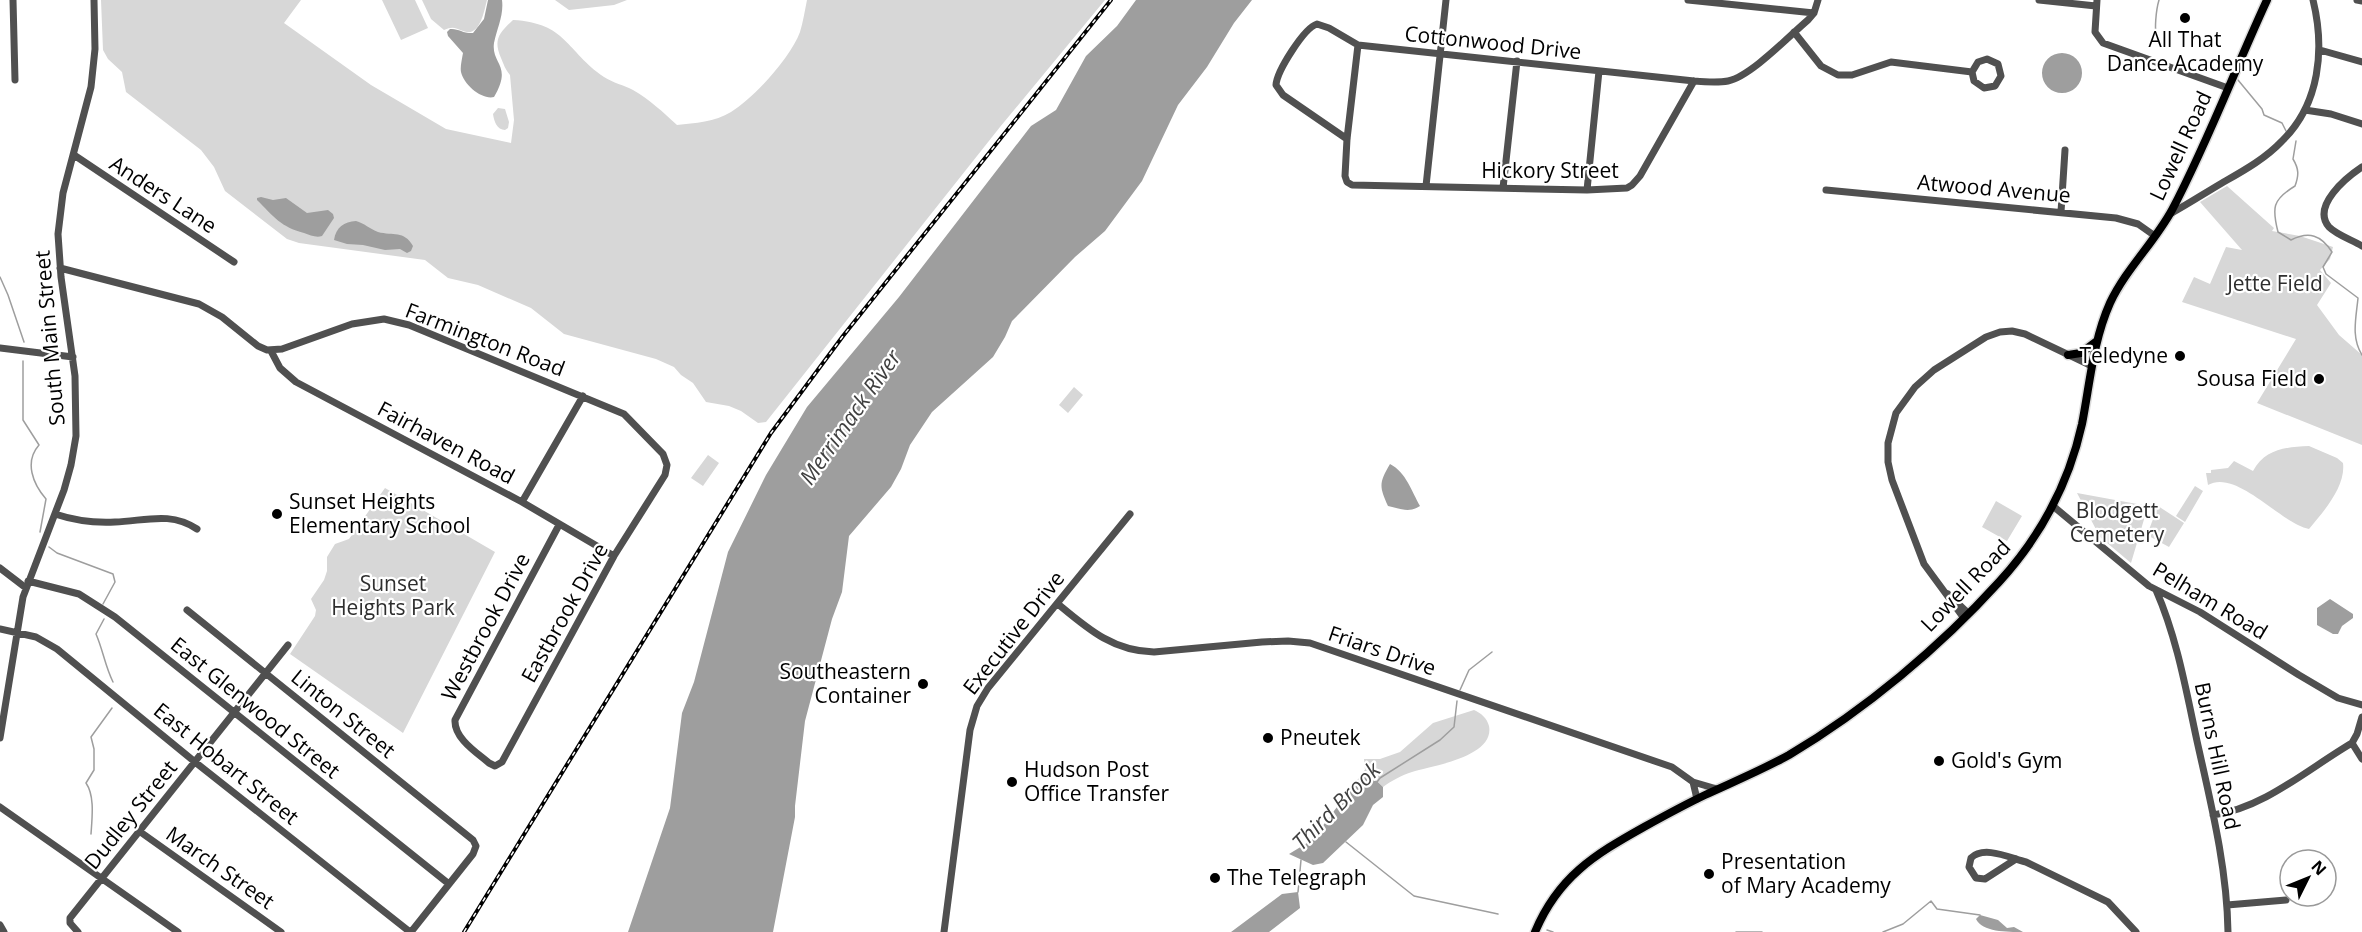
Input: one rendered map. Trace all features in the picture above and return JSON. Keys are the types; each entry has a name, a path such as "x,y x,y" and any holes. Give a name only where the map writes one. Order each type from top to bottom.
{"main road":[{"name":"Lowell Road","path":"1535,932 1558,891 1582,865 1617,842 1697,799 1790,754 1880,693 1906,672 2015,563 2053,506 2075,449 2097,341 2111,302 2119,286 2170,214 2267,0"},
{"path":"2068,355 2081,353 2097,341"}],"street":[{"path":"13,0 15,80"},
{"name":"South Main Street","path":"0,738 16,632 27,584 68,478 76,436 73,357 60,268 59,220 63,193 88,105 94,71 96,49 94,0"},
{"path":"1426,186 1446,0"},
{"path":"1688,0 1814,13 1818,0"},
{"path":"2039,0 2096,3 2095,32 2103,44 2228,88"},
{"path":"2170,214 2270,152 2291,132 2305,110 2315,82 2320,50 2313,0"},
{"path":"2357,0 2362,1"},
{"name":"Cottonwood Drive","path":"1347,139 1278,91 1276,79 1311,26 1323,25 1358,45 1694,81 1722,82 1734,79 1765,57 1814,13"},
{"path":"1794,32 1821,66 1838,75 1852,75 1878,64 1891,62 1972,72"},
{"path":"1347,139 1358,45"},
{"path":"2320,50 2362,62"},
{"path":"1990,59 2000,67 2001,76 1995,86 1983,88 1974,81 1972,72 1978,62 1990,59"},
{"path":"1503,189 1517,61"},
{"path":"1587,190 1599,70"},
{"name":"Hickory Street","path":"1347,139 1347,182 1352,185 1620,190 1632,185 1694,81"},
{"path":"2305,110 2331,114 2362,124"},
{"path":"2061,212 2065,150"},
{"name":"Anders Lane","path":"74,155 234,262"},
{"path":"2362,167 2336,188 2327,204 2325,216 2330,227 2362,246"},
{"name":"Atwood Avenue","path":"1826,190 2061,212 2130,221 2155,236"},
{"path":"60,268 116,280 199,304 222,317 258,346 271,351"},
{"name":"Farmington Road","path":"271,351 352,324 384,320 397,321 624,414 663,454 667,465 665,475"},
{"path":"1965,615 1952,604 1921,559 1892,480 1888,462 1888,443 1896,413 1907,396 1924,378 1994,334 2019,332 2092,366"},
{"path":"0,348 73,357"},
{"name":"Fairhaven Road","path":"271,351 280,368 296,382 522,502 615,556"},
{"path":"522,502 583,396"},
{"name":"Eastbrook Drive","path":"495,766 502,762 615,556 665,475"},
{"name":"Pelham Road","path":"2053,506 2156,590 2200,612 2338,698 2362,705"},
{"path":"55,514 108,522 163,517 185,522 197,529"},
{"name":"Executive Drive","path":"944,932 970,730 975,711 988,688 1130,514"},
{"name":"Westbrook Drive","path":"495,766 458,734 455,720 559,525"},
{"path":"0,568 27,584"},
{"name":"East Glenwood Street","path":"27,584 79,594 98,605 449,884"},
{"name":"Burns Hill Road","path":"2156,590 2176,645 2212,815 2223,868 2228,905 2228,932"},
{"name":"Friars Drive","path":"1058,604 1099,637 1116,646 1135,651 1154,652 1288,641 1317,646 1672,767 1694,782 1718,789"},
{"name":"Linton Street","path":"187,610 470,838 476,846 473,854 449,884"},
{"name":"East Hobart Street","path":"0,629 36,637 57,649 195,762 410,932"},
{"name":"Dudley Street","path":"78,932 70,923 70,918 288,645"},
{"path":"2212,815 2238,810 2260,800 2352,742 2362,717"},
{"path":"2352,742 2362,759"},
{"path":"1694,782 1697,799"},
{"path":"0,807 178,932"},
{"name":"March Street","path":"139,831 281,932"},
{"path":"2016,859 1985,879 1976,878 1969,867 1971,858 1983,851 2016,859 2026,862 2108,902 2136,932"},
{"path":"410,932 449,884"},
{"path":"2228,905 2278,901"},
{"path":"0,925 4,932"}],"green space":[{"path":"101,0 301,0 284,23 371,85 446,129 511,143 514,120 510,75 499,52 498,41 501,33 513,20 531,22 556,32 604,77 630,88 656,106 677,125 718,118 731,112 750,97 789,53 800,32 807,0 1105,0 1000,127 766,422 758,423 729,406 706,402 693,383 674,367 656,359 564,334 531,308 478,285 448,278 425,260 299,243 287,239 225,191 214,167 201,150 126,92 122,72 108,59 103,50"},
{"path":"382,0 415,0 428,28 401,40"},
{"path":"422,0 487,0 480,22 473,31 469,32 454,28 444,30 431,19"},
{"path":"555,0 627,0 614,5 569,10"},
{"path":"498,108 505,109 509,122 505,130 498,127 494,119 493,114"},
{"name":"Jette Field","path":"2227,186 2274,228 2272,231 2300,236 2333,247 2330,259 2320,270 2331,283 2317,305 2339,335 2362,355 2362,445 2257,403 2296,339 2182,302 2194,277 2210,284 2226,247 2242,250 2200,202"},
{"path":"1074,387 1083,395 1068,413 1059,405"},
{"path":"2309,446 2337,458 2343,463 2343,472 2337,490 2327,507 2309,529 2298,525 2232,484 2219,482 2208,485 2206,473 2211,473 2211,470 2228,468 2234,461 2253,471 2270,454 2292,447"},
{"path":"708,455 719,463 703,486 691,478"},
{"path":"2195,486 2203,491 2185,522 2176,516"},
{"name":"Sunset Heights Park","path":"385,488 495,552 403,733 290,654 315,616 316,610 311,599 324,580 327,571 327,557 335,544 349,539"},
{"name":"Blodgett Cemetery","path":"2077,493 2148,506 2131,563 2100,537"},
{"path":"1996,501 2022,516 2007,541 1982,527"},
{"path":"2158,506 2184,523 2169,547 2147,535"},
{"path":"1474,710 1483,716 1489,726 1488,737 1472,753 1408,773 1383,787 1365,770 1364,759 1380,759 1400,752 1433,723"}],"water":[{"path":"488,0 502,0 494,50 502,71 502,78 494,97 479,94 466,82 461,70 463,53 447,32 453,29 473,33 484,19"},
{"name":"Merrimack River","path":"1136,0 1252,0 1234,23 1207,67 1178,105 1142,181 1105,231 1075,257 1012,321 993,357 932,412 910,445 891,487 849,536 842,592 832,619 805,721 795,817 773,932 628,932 670,808 682,713 694,682 728,552 766,475 807,407 899,297 1031,126 1056,110 1086,56 1117,26"},
{"path":"2062,53 2070,54 2076,59 2081,65 2081,81 2076,87 2070,92 2062,93 2054,92 2048,87 2043,81 2042,73 2043,65 2048,59 2054,54"},
{"path":"261,197 273,200 286,198 307,213 328,210 334,218 322,236 311,235 289,228 278,221 257,200"},
{"path":"356,221 378,232 398,234 406,238 413,246 411,251 407,253 400,249 385,250 334,240 341,226"},
{"path":"1390,464 1404,477 1420,506 1409,510 1388,506 1382,485"},
{"path":"2330,599 2353,614 2353,618 2342,626 2338,634 2333,634 2317,625 2317,608"},
{"path":"1365,770 1383,787 1383,797 1373,805 1363,825 1323,863 1313,865 1289,854 1312,840"},
{"path":"1298,892 1300,908 1269,932 1231,932 1282,894"},
{"path":"1980,915 1998,920 2007,928 2014,927 2023,932 1989,929 1976,919"}],"waterway":[{"path":"2157,40 2156,20 2159,0"},
{"path":"2238,80 2262,109 2264,115 2282,123 2286,131"},
{"path":"2296,141 2293,159 2298,172 2297,179 2295,186 2287,191 2276,205 2275,217 2278,232 2291,240 2297,237 2314,236 2319,238 2332,252 2323,267 2326,274 2358,298 2355,335 2362,355"},
{"path":"0,277 24,342"},
{"path":"23,361 23,420 39,445 34,452 31,466 37,487 46,499 40,532"},
{"path":"49,547 57,553 113,574 115,582 103,604"},
{"path":"104,619 96,634 113,682"},
{"name":"Third Brook","path":"1460,690 1469,670 1492,652"},
{"name":"Third Brook","path":"1377,782 1440,740 1454,727 1457,701"},
{"path":"91,834 92,801 86,783 94,770 94,749 91,737 112,708"},
{"name":"Third Brook","path":"1346,842 1414,896 1498,914"},
{"name":"Third Brook","path":"1298,892 1301,860"},
{"name":"Third Brook","path":"1883,932 1903,924 1931,901 1937,909 1980,915"},
{"name":"Third Brook","path":"1547,930 1553,932"},
{"name":"Third Brook","path":"1736,932 1762,932"}],"railway":[{"path":"464,932 771,433 843,336 1111,0"}],"place":[{"name":"All That Dance Academy","path":"2185,18"},
{"name":"Teledyne","path":"2180,356"},
{"name":"Sousa Field","path":"2319,379"},
{"name":"Sunset Heights Elementary School","path":"277,514"},
{"name":"Southeastern Container","path":"923,684"},
{"name":"Pneutek","path":"1268,738"},
{"name":"Gold's Gym","path":"1939,761"},
{"name":"Hudson Post Office Transfer","path":"1012,782"},
{"name":"Presentation of Mary Academy","path":"1709,874"},
{"name":"The Telegraph","path":"1215,878"}]}
